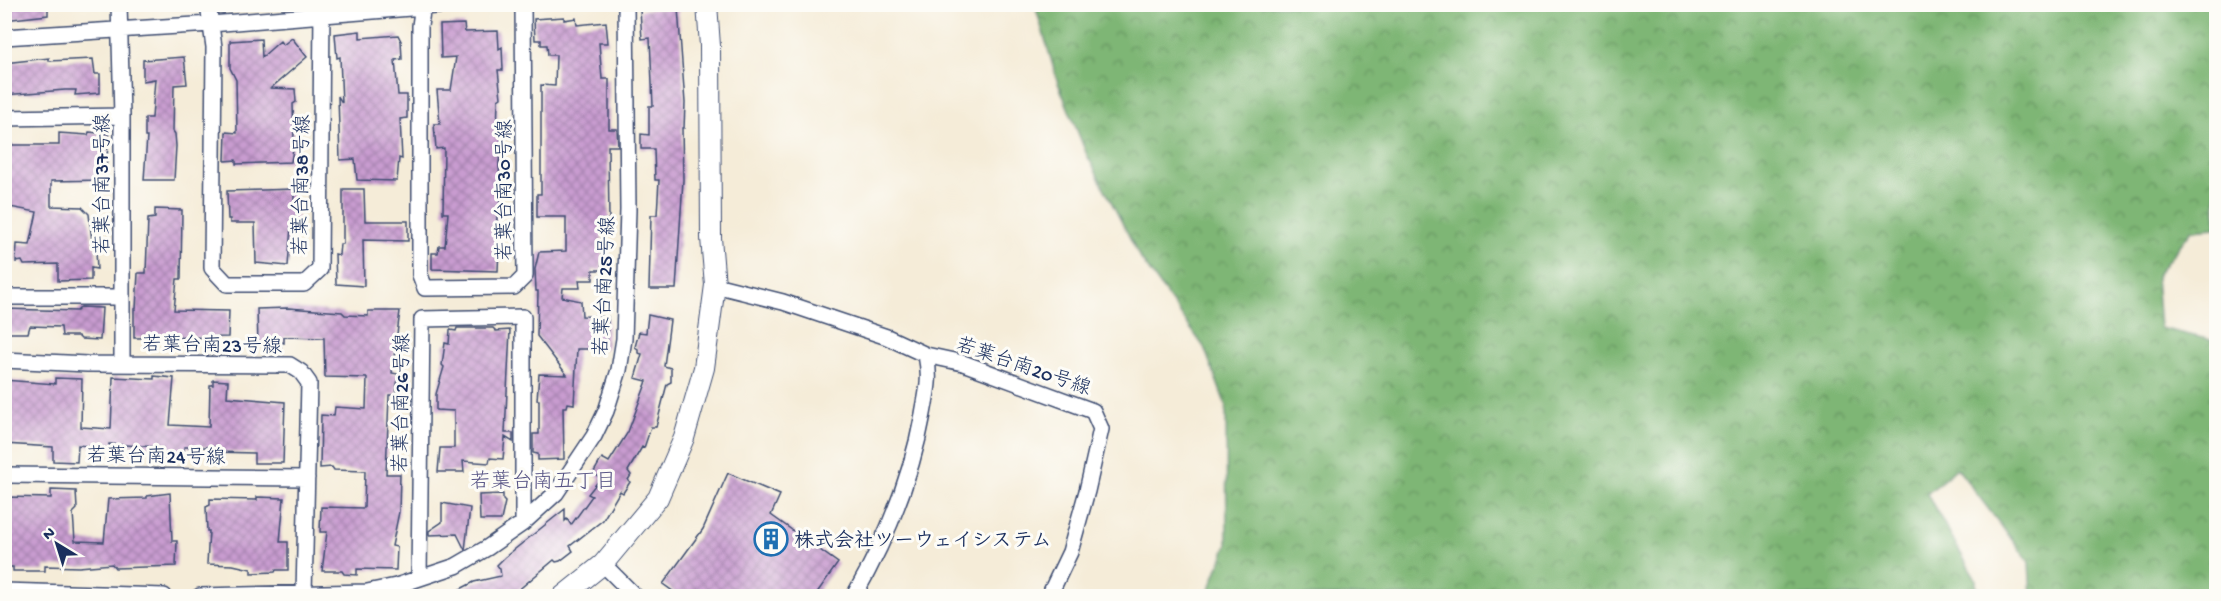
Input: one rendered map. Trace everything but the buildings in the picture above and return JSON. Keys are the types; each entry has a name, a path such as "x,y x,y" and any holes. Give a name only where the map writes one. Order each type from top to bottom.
{"street":[{"name":"若葉台南37号線","path":"119,4 122,116 122,364"},
{"name":"若葉台南38号線","path":"208,4 214,46 212,268 227,284 304,284 320,269 323,10"},
{"path":"4,37 211,24 323,10 460,4"},
{"name":"若葉台南30号線","path":"423,5 420,26 420,275 425,288 514,287 525,276 523,4"},
{"name":"若葉台南25号線","path":"200,597 304,592 367,592 419,578 456,566 487,548 523,523 556,493 594,436 606,411 619,370 626,302 626,4"},
{"path":"563,597 603,564 658,498 684,438 704,368 715,285 711,238 711,57 707,4"},
{"path":"4,118 122,116"},
{"name":"若葉台南20号線","path":"715,285 783,302 887,337 926,355 963,363 1093,411 1101,429 1087,491 1070,552 1049,597"},
{"path":"4,297 122,297"},
{"name":"若葉台南26号線","path":"419,578 422,319 523,317 523,523"},
{"name":"若葉台南20号線","path":"854,597 875,560 898,504 918,442 930,374 926,355"},
{"name":"若葉台南23号線","path":"4,360 122,364 290,365 301,372 309,383 304,592"},
{"name":"若葉台南24号線","path":"4,475 307,478"},
{"path":"603,564 635,597"},
{"path":"4,591 164,597"}],"green space":[{"path":"1035,5 2216,5 2216,228 2192,230 2156,276 2160,328 2216,341 2216,596 2031,596 2029,562 1957,468 1927,494 1976,580 1977,596 1207,596 1227,545 1226,406 1204,347 1141,259 1087,155 1058,83"}],"place":[{"name":"株式会社ツーウェイシステム","path":"771,539"}],"district":[{"name":"若葉台南五丁目","path":"543,480"}]}
